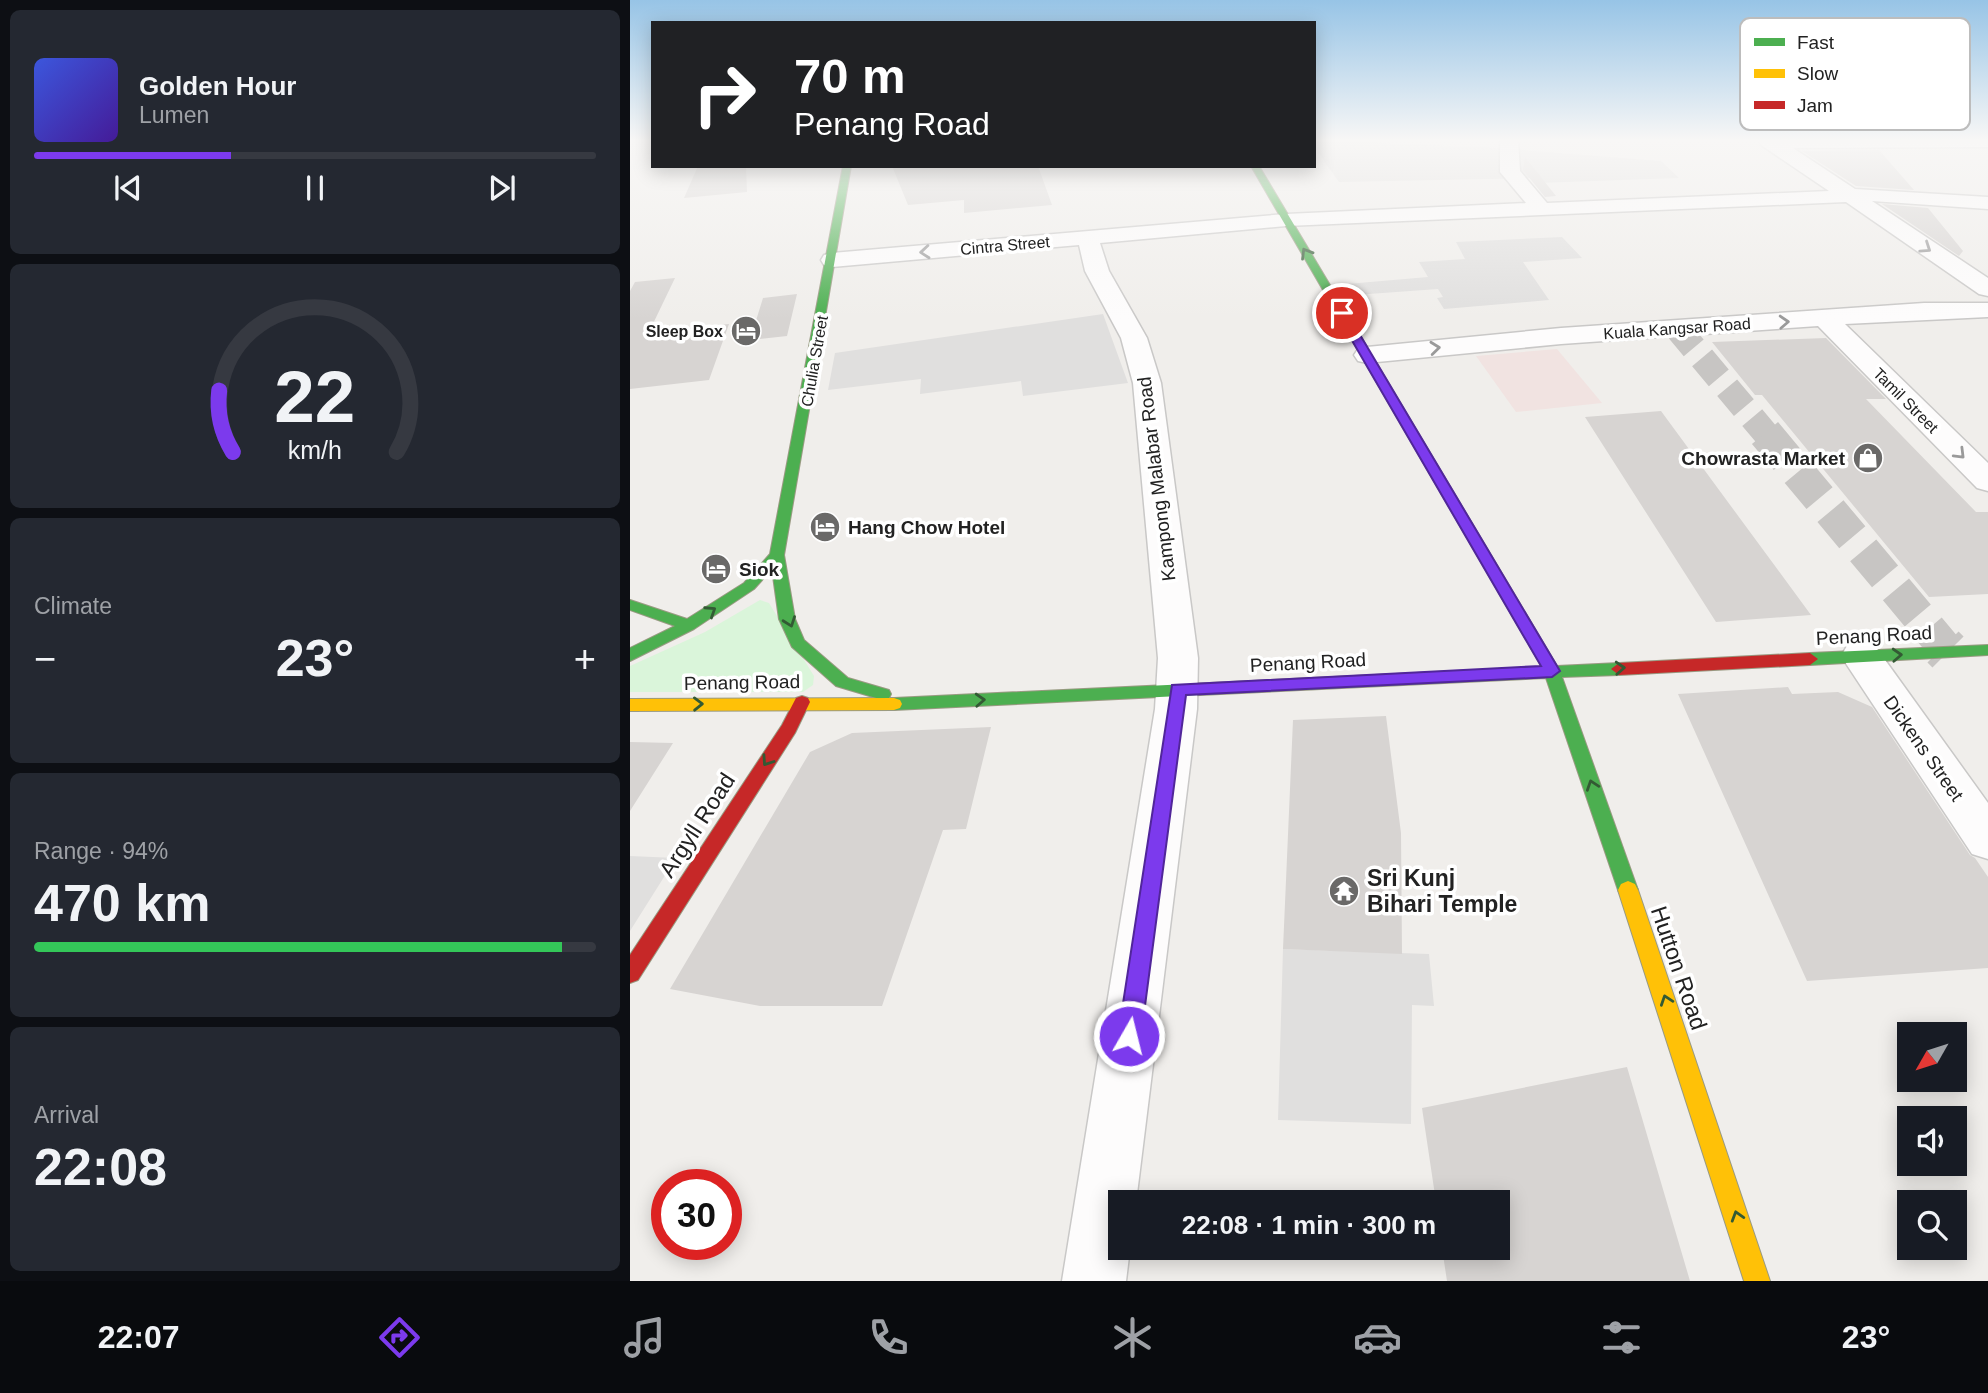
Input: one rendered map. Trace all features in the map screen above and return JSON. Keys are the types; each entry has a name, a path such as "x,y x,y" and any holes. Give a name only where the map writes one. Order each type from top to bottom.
{"main road":[{"name":"Chulia Street","path":"842,200 777,555 787,619 798,643 842,681 912,704"},
{"name":"Hutton Road","path":"1274,200 1552,671 1669,1009 1757,1281"},
{"path":"630,655 689,625 749,586 777,555"},
{"path":"630,605 689,625"},
{"name":"Penang Road","path":"630,705 802,702 912,704 1988,650"},
{"name":"Argyll Road","path":"630,973 789,728 802,702"}],"street":[{"path":"1533,200 1541,209"},
{"name":"Cintra Street","path":"832,260 1286,220 1759,200"},
{"path":"1855,200 1988,289"},
{"name":"Cintra Street","path":"1924,200 1988,203"},
{"name":"Kampong Malabar Road","path":"1088,237 1097,271 1134,338 1147,383 1178,658 1178,690 1094,1281"},
{"name":"Kuala Kangsar Road","path":"1367,355 1561,336 1924,311 1988,310"},
{"name":"Tamil Street","path":"1825,319 1988,481"},
{"name":"Dickens Street","path":"1861,656 1988,840"}],"shaded area":[{"path":"1562,237 1582,258 1523,262 1549,300 1444,309 1437,298 1443,297 1438,289 1355,295 1347,284 1428,277 1419,262 1465,259 1456,242"},
{"path":"1103,314 1128,383 1023,396 1021,381 920,394 921,379 828,390 835,353"},
{"path":"1557,349 1602,403 1516,412 1476,356"},
{"path":"630,856 676,858 630,931"},
{"path":"1283,949 1429,954 1434,1006 1412,1005 1411,1124 1278,1120"}],"green space":[{"path":"760,600 769,603 814,676 813,685 803,692 630,692 630,666 705,632"}],"building":[{"path":"906,200 1050,200 1052,205 964,213 964,200 908,205"},
{"path":"1882,204 1928,208 1963,251 1959,256"},
{"path":"675,278 649,332 729,324 709,380 630,389 630,291 635,282"},
{"path":"797,294 787,336 750,340 763,298"},
{"name":"Chowrasta Market","path":"1826,338 1886,399 1866,399 1976,512 1988,512 1988,594 1929,597 1762,395 1755,395 1712,342"},
{"path":"1661,411 1811,615 1716,622 1585,417"},
{"path":"1788,687 1792,694 1838,692 1872,707 1970,855 1988,877 1988,968 1807,981 1678,694"},
{"name":"Sri Kunj Bihari Temple","path":"1386,716 1401,833 1402,954 1283,949 1293,720"},
{"path":"991,727 966,829 943,830 882,1006 760,1006 670,989 810,752 852,733"},
{"path":"630,742 673,743 630,811"},
{"path":"1627,1067 1690,1281 1447,1281 1444,1260 1510,1260 1510,1190 1434,1190 1422,1108"}],"tunnel":[{"path":"1677,328 1766,434"},
{"path":"1765,433 1945,648"},
{"path":"1943,647 1948,652"}],"traffic: fast":[{"path":"841,200 777,555 787,619 798,643 842,682 883,694"},
{"path":"1275,200 1552,671 1628,890"},
{"path":"630,655 689,625 749,586 777,555"},
{"path":"630,605 689,625"},
{"path":"1810,659 1988,650"},
{"path":"894,704 1619,669"}],"traffic: slow":[{"path":"630,705 894,704"},
{"path":"1628,890 1757,1281"}],"traffic: jam":[{"path":"1619,669 1810,659"},
{"path":"630,973 789,728 802,702"}],"place":[{"name":"Sleep Box","path":"746,331"},
{"name":"Chowrasta Market","path":"1868,458"},
{"name":"Hang Chow Hotel","path":"825,527"},
{"name":"Siok","path":"716,569"},
{"name":"Sri Kunj Bihari Temple","path":"1344,891"}],"route":[{"path":"1129,1036 1178,690 1552,671 1342,313"}]}
